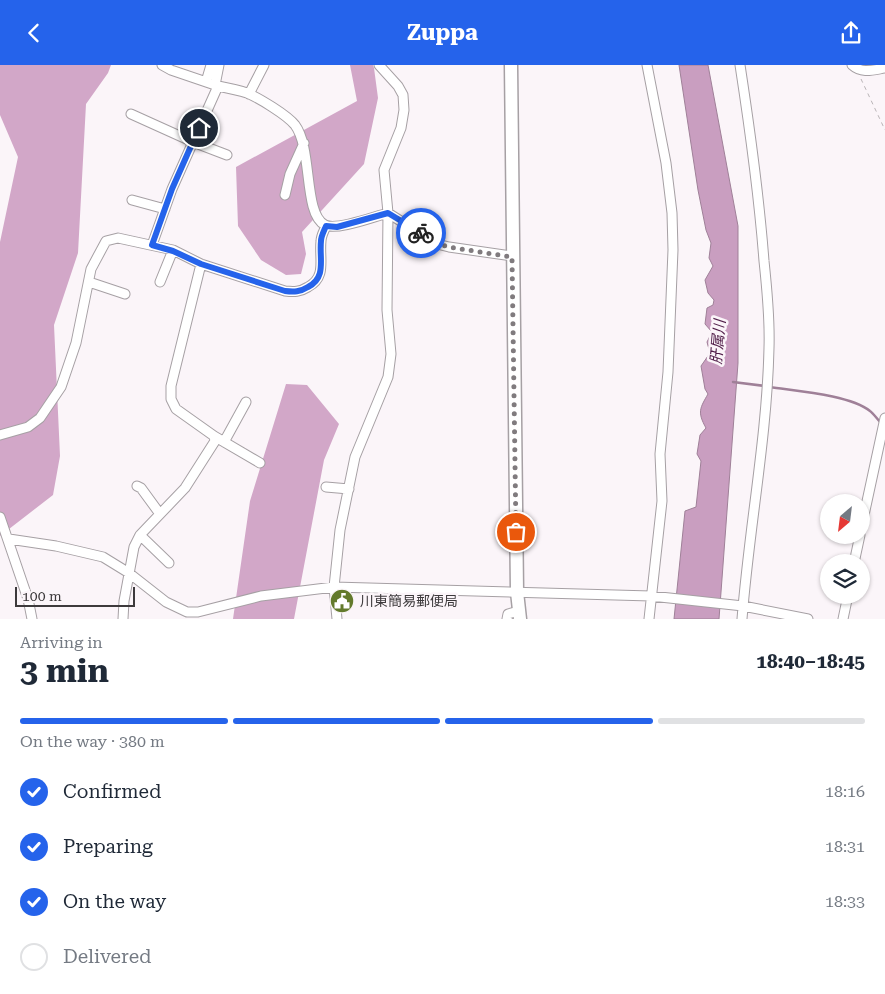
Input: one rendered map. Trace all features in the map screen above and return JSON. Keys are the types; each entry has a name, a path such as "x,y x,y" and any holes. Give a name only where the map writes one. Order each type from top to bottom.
{"street":[{"path":"162,65 170,70 249,94 284,115 294,124 304,143 313,209 318,220 326,226 337,227 388,213 437,243 448,247 512,257"},
{"path":"211,65 213,84"},
{"path":"152,245 193,142 219,65"},
{"path":"249,94 264,65"},
{"path":"336,619 334,587 340,529 356,457 388,377 391,354 387,310 388,213 384,170 401,128 404,110 403,95 398,86 379,65"},
{"path":"507,619 508,614 520,615 517,591 511,65"},
{"path":"647,65 666,163 672,213 673,250 668,372 660,454 662,501 649,619"},
{"path":"740,65 760,201 770,345 741,606 742,619"},
{"path":"854,67 868,71 882,68"},
{"path":"131,114 226,155"},
{"path":"285,195 290,174 304,143"},
{"path":"132,200 165,209"},
{"path":"0,435 28,427 40,418 61,387 76,343 91,269 106,241 118,237 152,245 173,251 201,264 285,291 296,292 314,284 319,278 322,271 321,239 326,226"},
{"path":"160,282 173,251"},
{"path":"201,264 171,386 171,399 176,409 214,436 260,463"},
{"path":"89,282 125,294"},
{"path":"224,442 246,402"},
{"path":"869,494 885,418"},
{"path":"123,619 124,601 134,547 140,535 185,488 215,441 214,436"},
{"path":"137,486 141,488 160,514"},
{"path":"326,487 349,489"},
{"path":"0,517 28,599 32,619"},
{"path":"140,535 169,563"},
{"path":"9,539 56,546 103,557 130,573 166,602 187,612 198,612 261,596 334,587 651,596 741,606 808,619"},
{"path":"842,619 846,604"}],"path":[{"path":"854,67 885,130"}],"shaded area":[{"path":"0,65 111,65 108,73 86,104 78,253 54,325 60,456 53,495 0,536 0,242 18,157 0,115"},
{"path":"350,65 373,65 374,68 378,98 364,164 302,232 306,254 301,274 286,275 261,260 238,226 236,167 357,101"},
{"path":"286,384 307,385 339,424 324,460 294,619 233,619 250,501"}],"water":[{"name":"肝属川","path":"679,65 708,65 738,226 738,363 719,619 674,619 685,511 696,507 701,461 697,454 700,435 706,428 701,418 701,410 708,394 705,389 701,366 710,353 707,342 712,332 705,324 707,308 713,305 714,300 708,293 705,280 713,266 709,258 711,243 706,230 698,190"}],"waterway":[{"path":"733,382 765,386"},
{"path":"770,387 836,397 850,401 870,411 881,423"}],"way so far":[{"path":"421,233 437,243 448,247 512,257 516,532"}],"place":[{"name":"川東簡易郵便局","path":"342,601"}],"route":[{"path":"199,128 172,189 152,245 173,251 201,264 285,291 296,292 314,284 319,278 322,271 321,239 326,226 337,227 388,213 421,233"}]}
